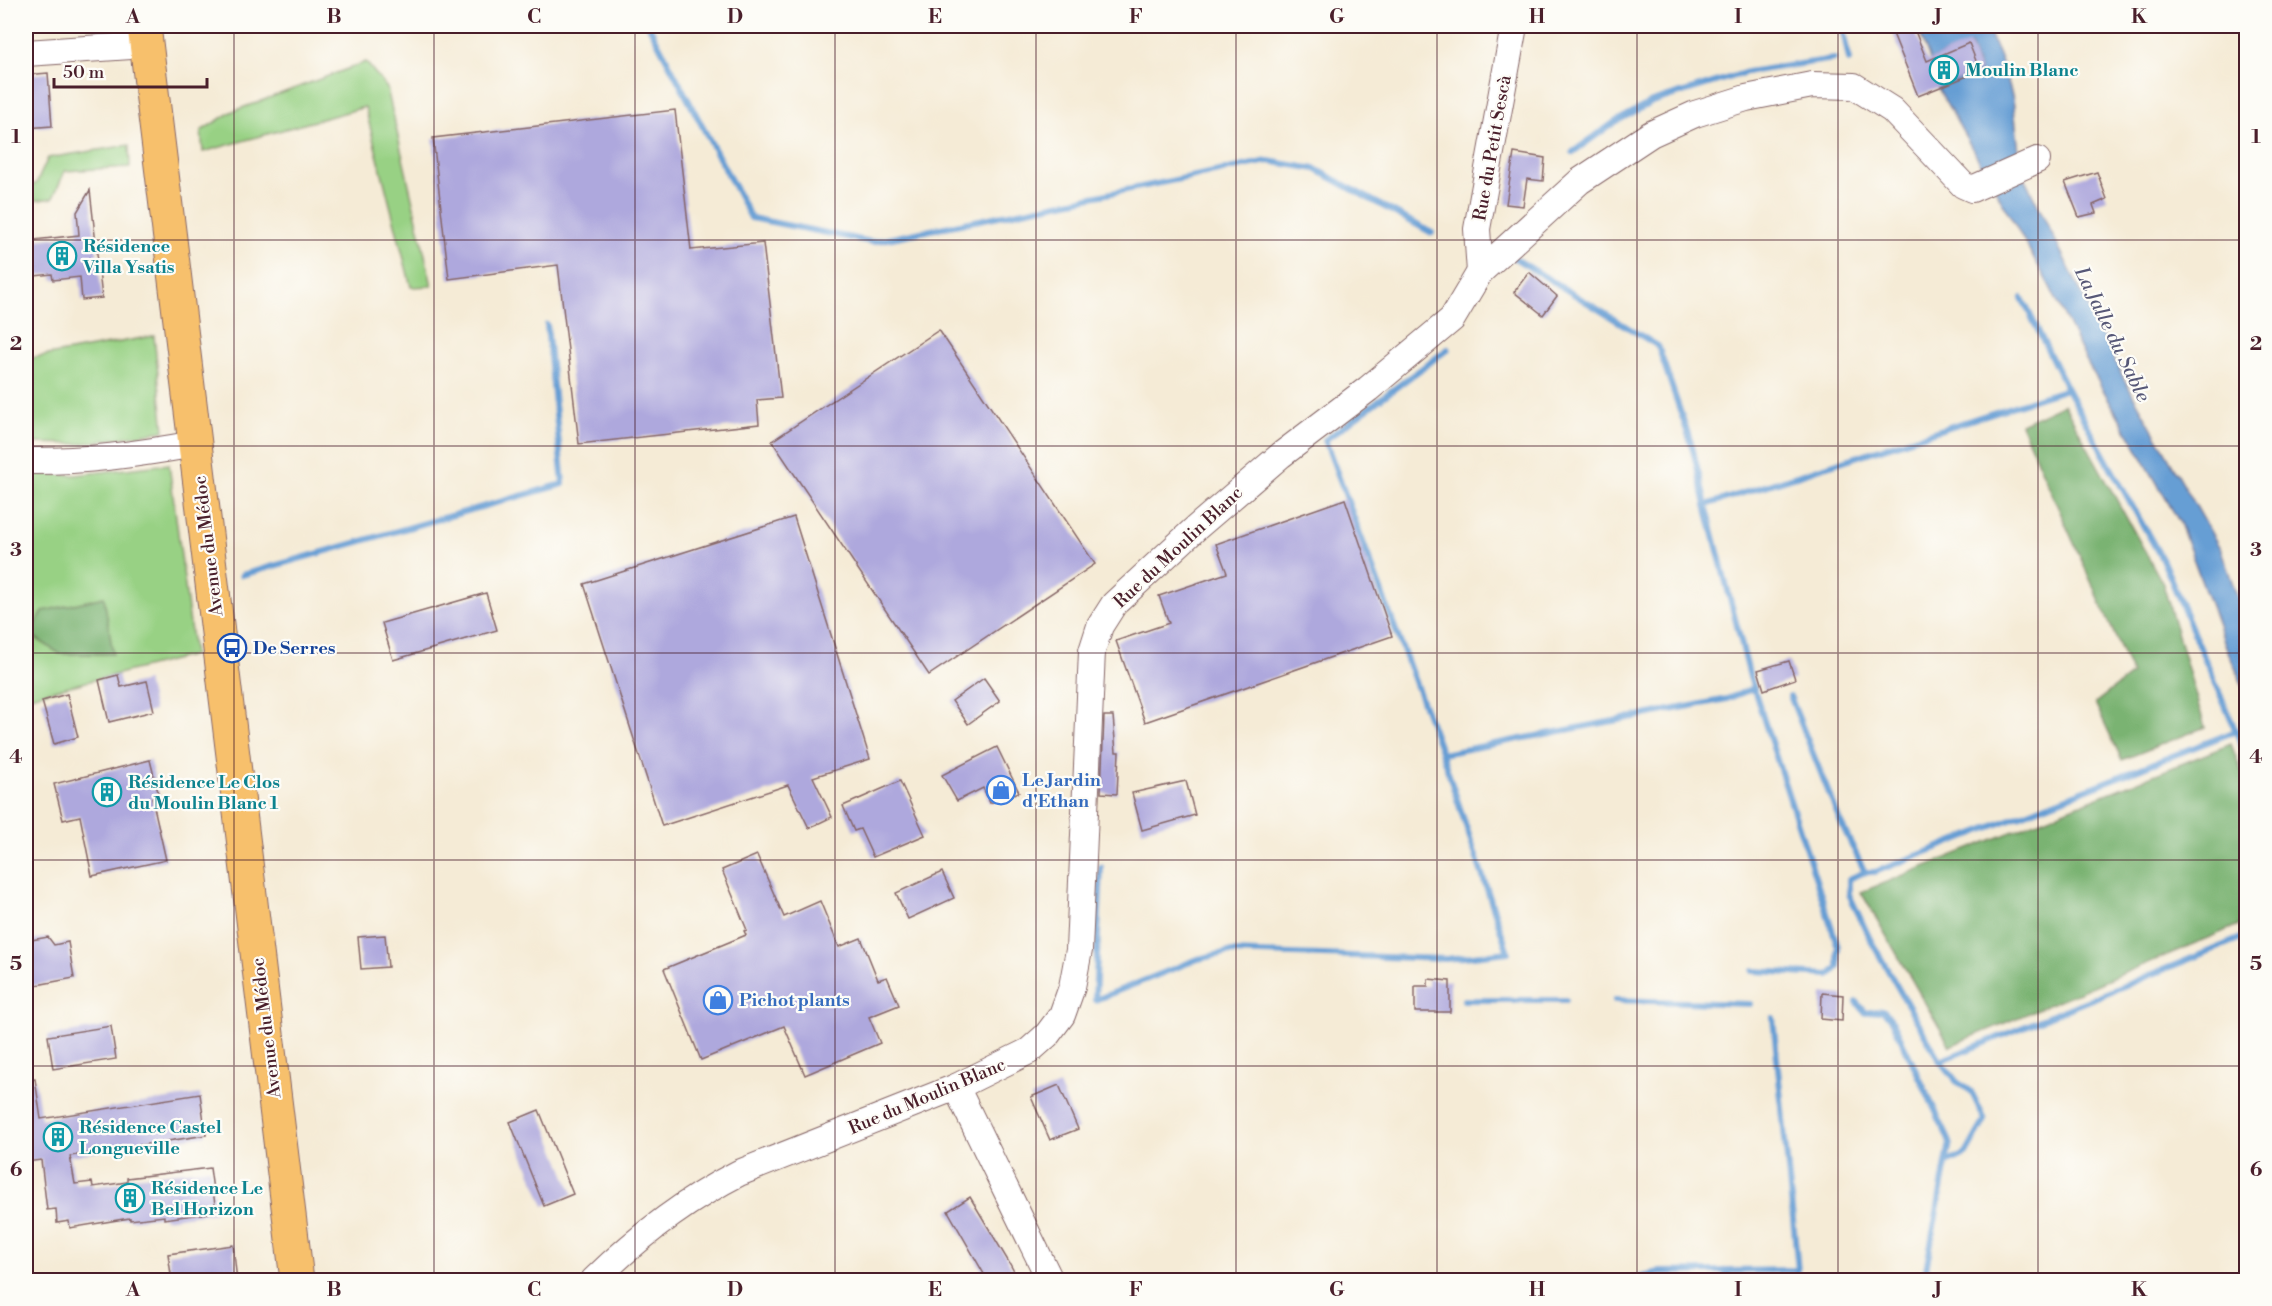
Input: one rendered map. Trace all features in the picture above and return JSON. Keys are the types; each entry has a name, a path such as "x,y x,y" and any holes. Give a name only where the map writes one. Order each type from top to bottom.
{"main road":[{"name":"Avenue du Médoc","path":"145,35 297,1281"}],"street":[{"name":"Rue du Petit Sescà","path":"1480,272 1477,228 1514,26"},
{"path":"26,53 145,35"},
{"name":"Rue du Moulin Blanc","path":"594,1281 631,1243 659,1221 714,1186 739,1173 956,1087 1029,1051 1047,1035 1062,1015 1072,987 1082,911 1086,728 1092,651 1100,626 1114,603 1281,455 1368,389 1452,319 1480,272 1580,181 1651,134 1695,114 1746,98 1796,87 1827,84 1854,86 1871,94 1892,110 1963,185 1972,189 2037,160"},
{"path":"26,461 64,462 154,452 195,444"},
{"path":"956,1087 1050,1281"}],"green space":[{"path":"366,62 387,88 432,286 411,287 365,107 203,152 201,131 231,112"},
{"path":"129,145 130,167 65,171 53,198 26,202 26,186 36,184 48,158"},
{"path":"154,336 164,431 81,444 26,443 26,359"},
{"path":"2064,404 2163,584 2205,727 2122,760 2095,703 2132,674 2021,424"},
{"path":"169,464 194,655 26,697 26,474 75,475"},
{"path":"104,597 113,654 60,654 28,633 44,611"},
{"path":"2231,744 2246,783 2246,922 1950,1046 1861,892"}],"water":[{"path":"1917,26 1987,26 2003,65 2013,99 2019,151 2015,154 2024,177 2124,379 2221,550 2246,622 2246,693 2180,523 2087,362 2049,285 1938,88 1980,71 1970,44 1930,60"}],"building":[{"name":"Moulin Blanc","path":"1890,26 1913,26 1927,61 1969,43 1980,71 1918,96"},
{"path":"48,73 52,126 26,128 26,75"},
{"path":"675,110 691,250 763,243 781,398 757,400 759,424 579,444 558,265 449,279 433,138"},
{"path":"1514,153 1545,158 1543,181 1527,179 1523,206 1506,204"},
{"path":"2097,172 2107,199 2093,205 2096,213 2079,217 2065,182"},
{"name":"Résidence Villa Ysatis","path":"90,190 102,298 82,300 80,277 53,280 52,274 26,277 26,241 79,235 77,212"},
{"path":"1529,272 1557,296 1543,315 1514,292"},
{"path":"939,330 1095,564 929,675 772,441"},
{"path":"1345,499 1392,636 1145,722 1116,641 1169,623 1159,596 1227,573 1216,544"},
{"path":"794,517 870,759 813,777 832,817 809,828 788,785 662,826 584,584"},
{"path":"486,593 497,630 393,660 382,623"},
{"path":"1789,661 1795,679 1764,690 1758,670"},
{"path":"118,675 121,687 147,681 154,711 109,722 99,680"},
{"path":"984,678 1000,701 968,724 952,701"},
{"path":"67,694 78,737 54,744 42,701"},
{"path":"1104,716 1113,716 1116,752 1119,752 1117,794 1101,793"},
{"path":"997,747 1019,792 990,803 983,788 957,801 942,775"},
{"path":"150,760 159,796 152,798 166,860 92,876 80,816 63,820 54,784"},
{"path":"900,781 925,835 873,857 860,829 854,831 843,806"},
{"path":"1186,781 1195,815 1142,830 1132,793"},
{"path":"757,855 784,917 820,901 839,947 861,938 878,980 887,977 899,1005 869,1017 880,1043 805,1075 784,1026 701,1060 664,969 746,935 744,931 747,930 722,870"},
{"path":"942,872 954,898 908,919 896,893"},
{"path":"385,935 388,967 361,969 358,937"},
{"path":"48,937 54,945 68,942 74,978 26,987 26,941"},
{"path":"1428,979 1450,981 1450,1012 1415,1012 1415,986 1428,986"},
{"path":"1822,993 1843,995 1842,1021 1821,1019"},
{"path":"111,1026 116,1059 53,1069 48,1036"},
{"path":"35,1079 41,1119 200,1094 206,1135 70,1156 75,1184 92,1182 93,1187 127,1182 127,1178 210,1168 216,1212 164,1219 164,1216 130,1220 130,1218 70,1228 69,1221 57,1223 56,1209 47,1210 41,1160 26,1162 26,1080"},
{"path":"1059,1085 1078,1129 1050,1140 1031,1097"},
{"path":"539,1110 573,1194 544,1206 510,1122"},
{"path":"970,1197 1019,1281 988,1281 948,1211"},
{"path":"233,1245 237,1281 172,1281 168,1254"}],"waterway":[{"path":"649,26 751,218 872,242 1268,161 1315,169 1432,233"},
{"path":"1842,26 1849,60"},
{"path":"1573,152 1615,122 1652,102 1747,72 1834,59"},
{"path":"1513,257 1658,346 1692,446 1706,505"},
{"path":"2022,298 2067,389 2163,561 2246,755"},
{"path":"242,575 563,484 547,325"},
{"path":"1442,754 1325,440 1448,349"},
{"path":"1753,971 1830,975 1838,967 1838,947 1750,677 1706,505 2067,389"},
{"path":"1101,867 1095,1000 1198,959 1229,952 1446,959 1508,952 1442,754 1727,699 1754,688"},
{"path":"1790,696 1840,821 1865,872"},
{"path":"1946,1163 1966,1154 1985,1120 1971,1091 1957,1082 1940,1061 1870,939 1849,894 1849,879 1865,872 1875,872 2236,731"},
{"path":"1940,1061 2246,936"},
{"path":"1464,1000 1566,1000"},
{"path":"1615,1000 1750,1004"},
{"path":"1857,1002 1866,1013 1883,1010 1893,1022 1950,1142 1924,1280"},
{"path":"1628,1280 1659,1272 1798,1270 1773,1018"},
{"path":"1724,1271 1731,1280"}],"place":[{"name":"Moulin Blanc","path":"1944,70"},
{"name":"Résidence Villa Ysatis","path":"62,256"},
{"name":"De Serres","path":"232,648"},
{"name":"Le Jardin d'Ethan","path":"1001,790"},
{"name":"Résidence Le Clos du Moulin Blanc 1","path":"107,792"},
{"name":"Pichot plants","path":"718,1000"},
{"name":"Résidence Castel Longueville","path":"58,1137"},
{"name":"Résidence Le Bel Horizon","path":"130,1198"}],"water label":[{"name":"La Jalle du Sable","path":"2113,334"}]}
